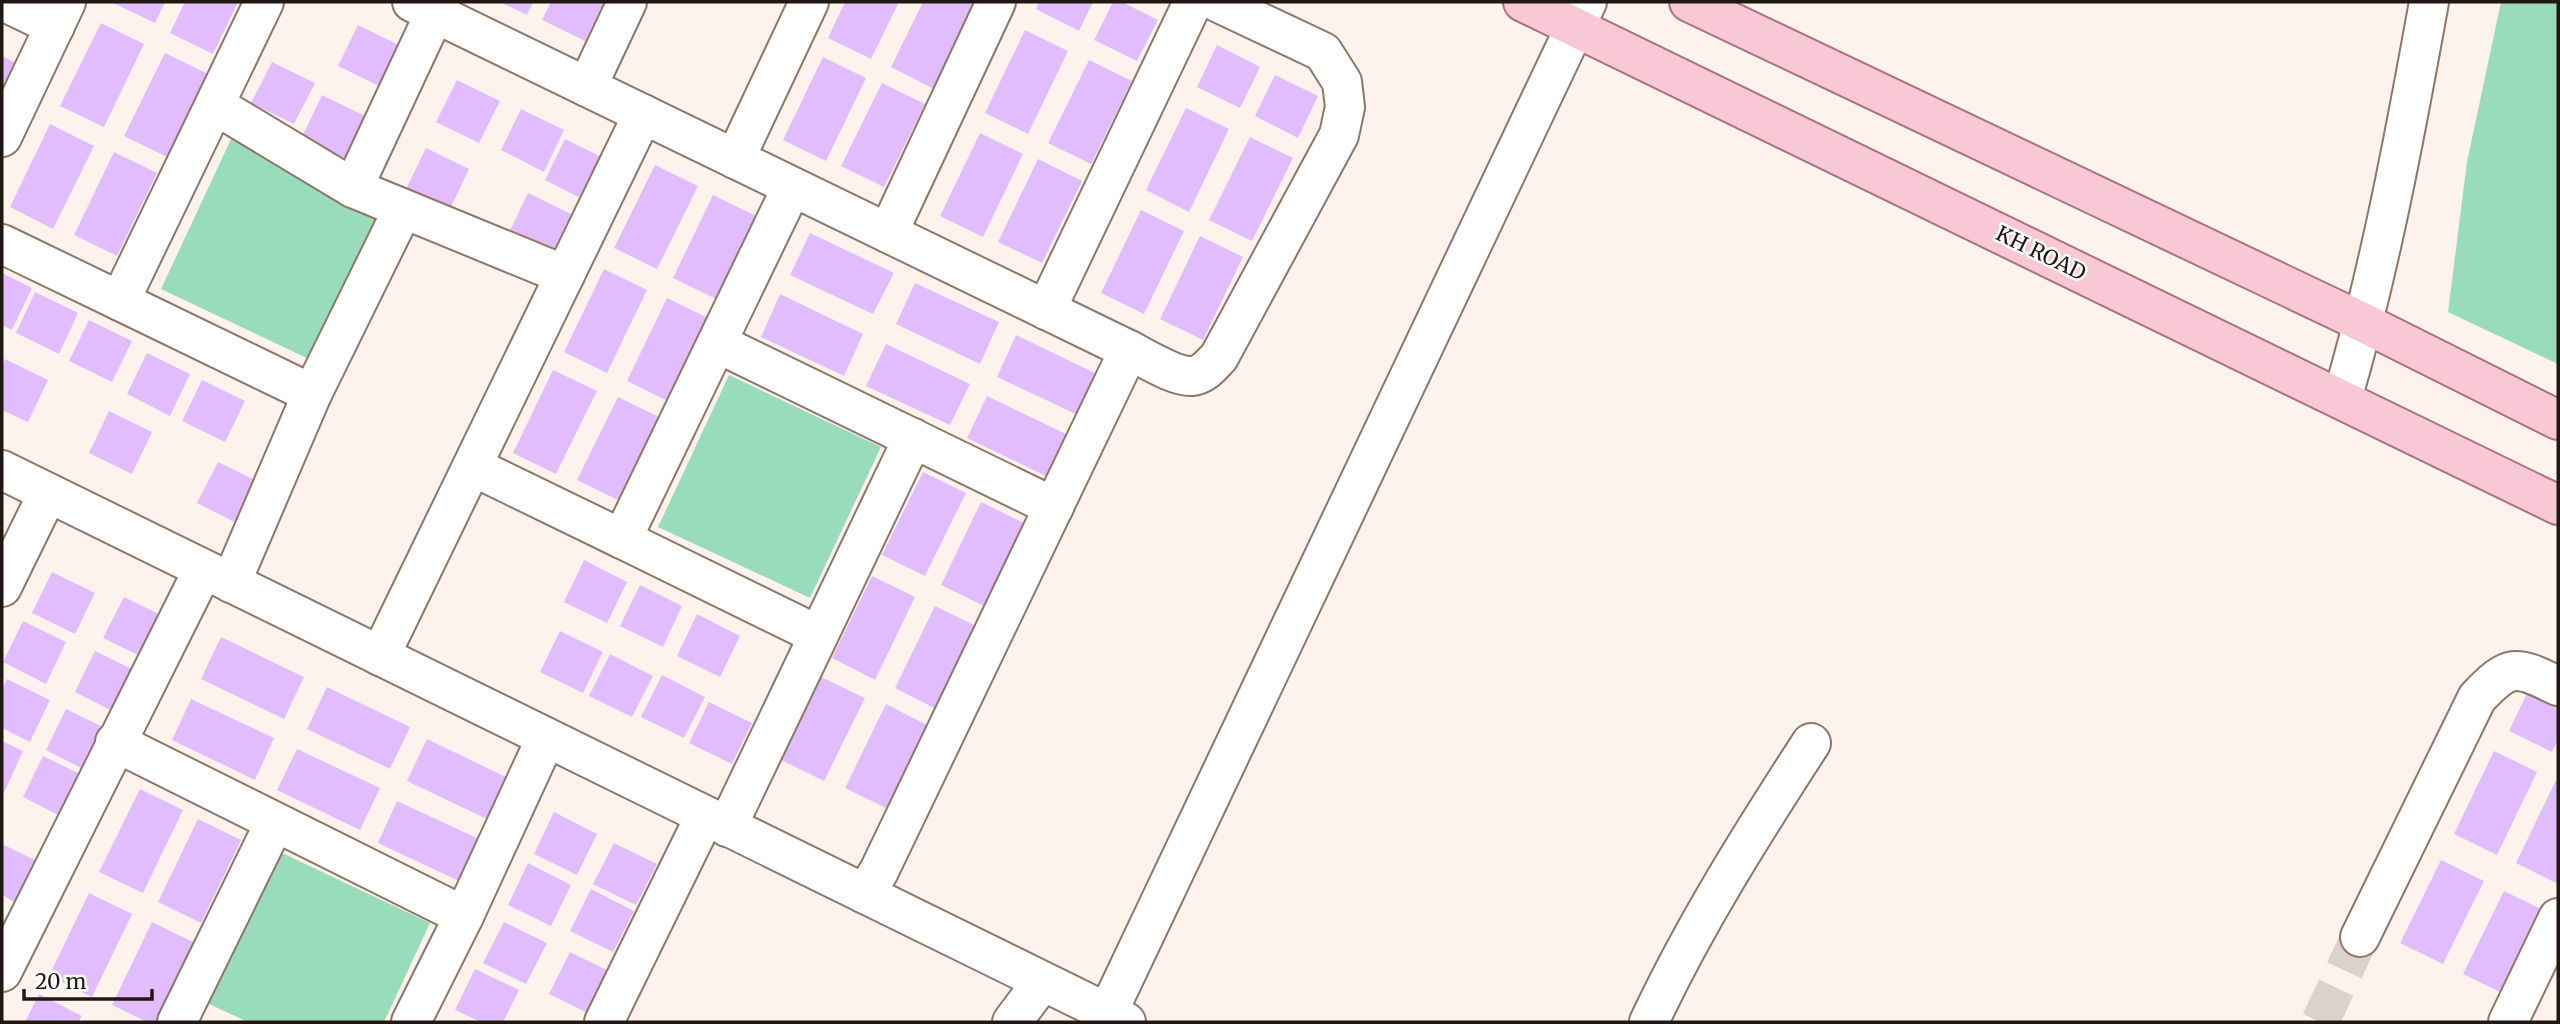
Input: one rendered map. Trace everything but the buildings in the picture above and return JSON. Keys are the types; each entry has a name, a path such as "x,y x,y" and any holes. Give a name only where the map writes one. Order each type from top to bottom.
{"main road":[{"name":"KH ROAD","path":"1523,2 1581,15 2558,505"},
{"path":"1689,2 2364,323 2558,420"}],"street":[{"path":"2,136 61,14 5,2"},
{"path":"120,301 264,2"},
{"path":"587,87 627,2"},
{"path":"735,159 809,2"},
{"path":"888,233 996,2"},
{"path":"1045,310 1193,2"},
{"path":"353,188 429,5 587,87 1129,351 1175,372 1193,376 1207,370 1219,356 1339,135 1345,107 1342,82 1323,52 1217,2"},
{"path":"2342,399 2364,323 2403,145 2429,2"},
{"path":"2,470 1116,1018 1581,15"},
{"path":"215,105 353,188 565,275"},
{"path":"380,656 643,114"},
{"path":"622,539 792,187"},
{"path":"2,972 10,932 115,742 217,576 312,394 403,209"},
{"path":"2,244 312,394"},
{"path":"717,343 1054,507"},
{"path":"865,894 879,871 1129,351"},
{"path":"604,1022 818,635 913,438"},
{"path":"474,467 818,635"},
{"path":"2,587 48,493"},
{"path":"2360,937 2477,698 2498,675 2524,670 2558,686"},
{"path":"411,1022 464,916 546,738"},
{"path":"115,742 464,916"},
{"path":"1649,1022 1674,969 1733,864 1811,743"},
{"path":"181,1021 275,822"},
{"path":"2508,1022 2558,919"},
{"path":"1013,1022 1042,982"}],"green space":[{"path":"2501,2 2558,2 2558,364 2448,312 2467,162"},
{"path":"232,137 383,209 313,361 161,289"},
{"path":"729,375 881,447 810,598 658,527"},
{"path":"278,851 430,923 384,1022 248,1022 207,1003"}],"tunnel":[{"path":"2320,1022 2360,937"}]}
